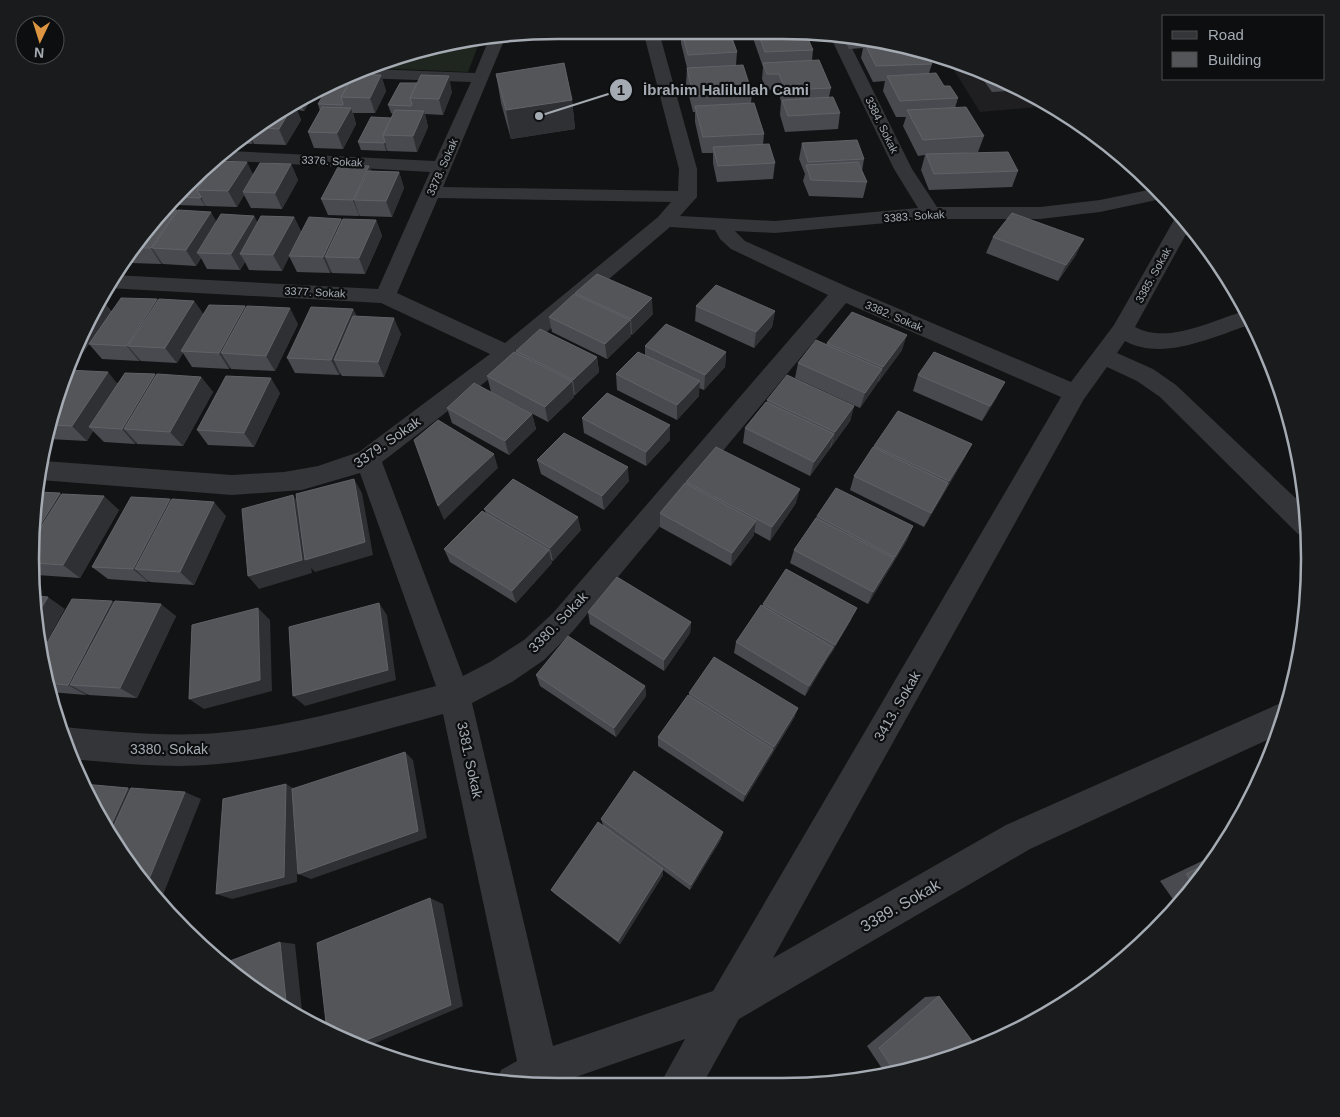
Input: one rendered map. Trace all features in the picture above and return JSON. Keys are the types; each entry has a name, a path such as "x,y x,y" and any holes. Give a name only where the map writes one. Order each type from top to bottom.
{"street":[{"path":"430,192 687,197 688,169 653,39"},
{"name":"3384. Sokak","path":"841,42 903,169 931,213"},
{"name":"3378. Sokak","path":"385,296 495,43"},
{"path":"372,73 481,78"},
{"name":"3376. Sokak","path":"230,156 442,166"},
{"name":"3383. Sokak","path":"665,221 775,227 931,213 1060,211 1100,206 1153,195"},
{"name":"3379. Sokak","path":"46,471 232,485 257,485 294,482 348,469 368,459 507,353 665,221 687,197"},
{"name":"3382. Sokak","path":"723,225 727,235 738,245 842,293 1075,393"},
{"name":"3385. Sokak","path":"1122,330 1181,226"},
{"name":"3377. Sokak","path":"118,282 385,296 507,353"},
{"name":"3380. Sokak","path":"73,744 169,750 263,743 334,728 456,696 501,672 534,650 563,622 842,293"},
{"path":"1122,330 1139,338 1175,341 1243,319"},
{"name":"3413. Sokak","path":"684,1078 1075,393 1122,330"},
{"path":"1103,356 1144,375 1168,390 1299,519"},
{"name":"3381. Sokak","path":"368,459 456,696 527,1077"},
{"name":"3389. Sokak","path":"527,1077 726,1005 1018,837 1276,720"}],"shaded area":[{"path":"478,45 468,72 385,68 424,56"},
{"path":"952,67 1011,92 1039,107 980,112"}],"building":[{"path":"684,39 732,39 737,52 688,55"},
{"path":"760,39 809,40 813,50 765,52"},
{"path":"866,46 916,56 930,60 932,64 876,66"},
{"path":"819,60 831,88 785,90 779,74 767,74 763,63"},
{"path":"564,63 572,100 506,110 496,74"},
{"path":"743,65 752,93 693,96 687,68"},
{"path":"936,73 944,86 950,86 958,98 900,101 887,76"},
{"path":"369,74 381,75 370,98 341,97 349,83"},
{"path":"421,75 449,76 439,99 410,98"},
{"path":"350,83 341,97 343,105 318,104 323,95"},
{"path":"400,83 417,83 410,98 411,106 388,105"},
{"path":"833,97 840,113 788,116 782,100"},
{"path":"754,103 764,134 703,137 695,106"},
{"path":"322,107 351,108 337,133 308,132"},
{"path":"966,107 984,136 923,140 907,110"},
{"path":"395,110 424,111 413,136 383,135"},
{"path":"287,115 279,129 267,128"},
{"path":"371,117 391,118 383,135 384,143 358,142"},
{"path":"857,140 864,159 808,162 802,143"},
{"path":"769,144 775,163 718,166 713,147"},
{"path":"1008,152 1018,171 934,174 926,154"},
{"path":"224,161 247,162 228,191 197,190 204,179"},
{"path":"858,162 867,182 811,180 806,165"},
{"path":"260,163 291,164 275,193 243,192"},
{"path":"339,165 369,166 353,200 321,199"},
{"path":"368,171 399,172 386,201 354,200"},
{"path":"205,178 197,190 200,198 185,197"},
{"path":"174,210 177,210 151,248 142,248"},
{"path":"178,210 211,212 186,250 152,248"},
{"path":"1012,213 1084,239 1066,265 993,237"},
{"path":"221,214 254,216 231,254 197,253"},
{"path":"261,216 294,217 273,255 240,254"},
{"path":"309,217 341,219 323,257 289,256"},
{"path":"343,219 376,220 359,258 325,257"},
{"path":"597,274 652,298 631,319 575,293"},
{"path":"716,285 775,311 756,332 696,306"},
{"path":"574,294 630,320 605,344 549,317"},
{"path":"121,298 157,299 127,346 89,344"},
{"path":"159,299 194,301 165,348 128,346"},
{"path":"209,305 245,306 219,353 181,351"},
{"path":"247,306 290,308 266,356 221,353"},
{"path":"311,307 353,309 331,360 287,358"},
{"path":"852,312 907,335 883,367 827,343"},
{"path":"353,316 394,318 378,362 334,360"},
{"path":"666,324 726,352 705,375 645,346"},
{"path":"540,329 597,357 573,380 516,351"},
{"path":"816,340 882,369 865,393 798,363"},
{"path":"514,352 572,381 545,407 487,376"},
{"path":"638,352 700,381 677,405 616,374"},
{"path":"934,352 1005,382 990,406 918,375"},
{"path":"74,370 108,372 72,426 56,425"},
{"path":"125,373 155,374 122,429 89,427"},
{"path":"157,374 201,377 170,432 124,429"},
{"path":"787,375 854,406 835,432 767,400"},
{"path":"226,376 271,378 244,433 197,430"},
{"path":"474,383 532,414 505,441 447,408"},
{"path":"607,393 670,425 646,452 582,418"},
{"path":"766,402 834,434 814,462 745,428"},
{"path":"898,411 972,444 949,481 874,446"},
{"path":"438,420 494,454 438,506 414,440"},
{"path":"564,433 628,467 602,496 537,460"},
{"path":"716,447 800,489 772,527 686,482"},
{"path":"873,447 948,483 931,513 854,476"},
{"path":"354,479 365,542 305,560 296,494"},
{"path":"513,479 578,517 550,548 484,509"},
{"path":"685,483 756,521 732,553 660,513"},
{"path":"836,488 913,526 895,557 817,516"},
{"path":"43,492 60,493 40,525"},
{"path":"62,494 104,496 63,565 39,563 40,529"},
{"path":"293,495 302,560 248,576 242,509"},
{"path":"131,497 170,499 133,569 92,567"},
{"path":"172,499 214,502 180,572 135,569"},
{"path":"482,511 549,550 512,591 444,549"},
{"path":"816,518 894,558 873,592 794,550"},
{"path":"786,569 857,608 835,645 763,604"},
{"path":"617,577 691,622 664,660 588,612"},
{"path":"40,596 48,597 41,608"},
{"path":"72,599 112,601 68,685 54,684 46,644"},
{"path":"115,601 161,604 120,688 70,685"},
{"path":"379,603 388,670 293,696 289,627"},
{"path":"761,605 833,647 809,686 736,642"},
{"path":"258,608 260,680 189,699 192,625"},
{"path":"568,636 645,686 614,728 536,675"},
{"path":"714,657 798,708 774,747 689,693"},
{"path":"688,695 773,749 745,795 658,737"},
{"path":"405,752 418,831 298,874 292,789"},
{"path":"634,771 723,832 691,885 601,819"},
{"path":"286,784 284,877 216,894 223,799"},
{"path":"90,785 128,788 112,824"},
{"path":"131,788 185,792 149,879 113,827"},
{"path":"598,822 663,869 618,941 551,890"},
{"path":"1200,867 1190,880 1186,874"},
{"path":"430,898 451,1005 365,1041 329,1025 326,1023 317,943"},
{"path":"280,942 286,1001 242,971 230,961"},
{"path":"939,996 973,1042 916,1061 891,1066 879,1048"}],"place":[{"name":"İbrahim Halilullah Cami","path":"539,116"}]}
